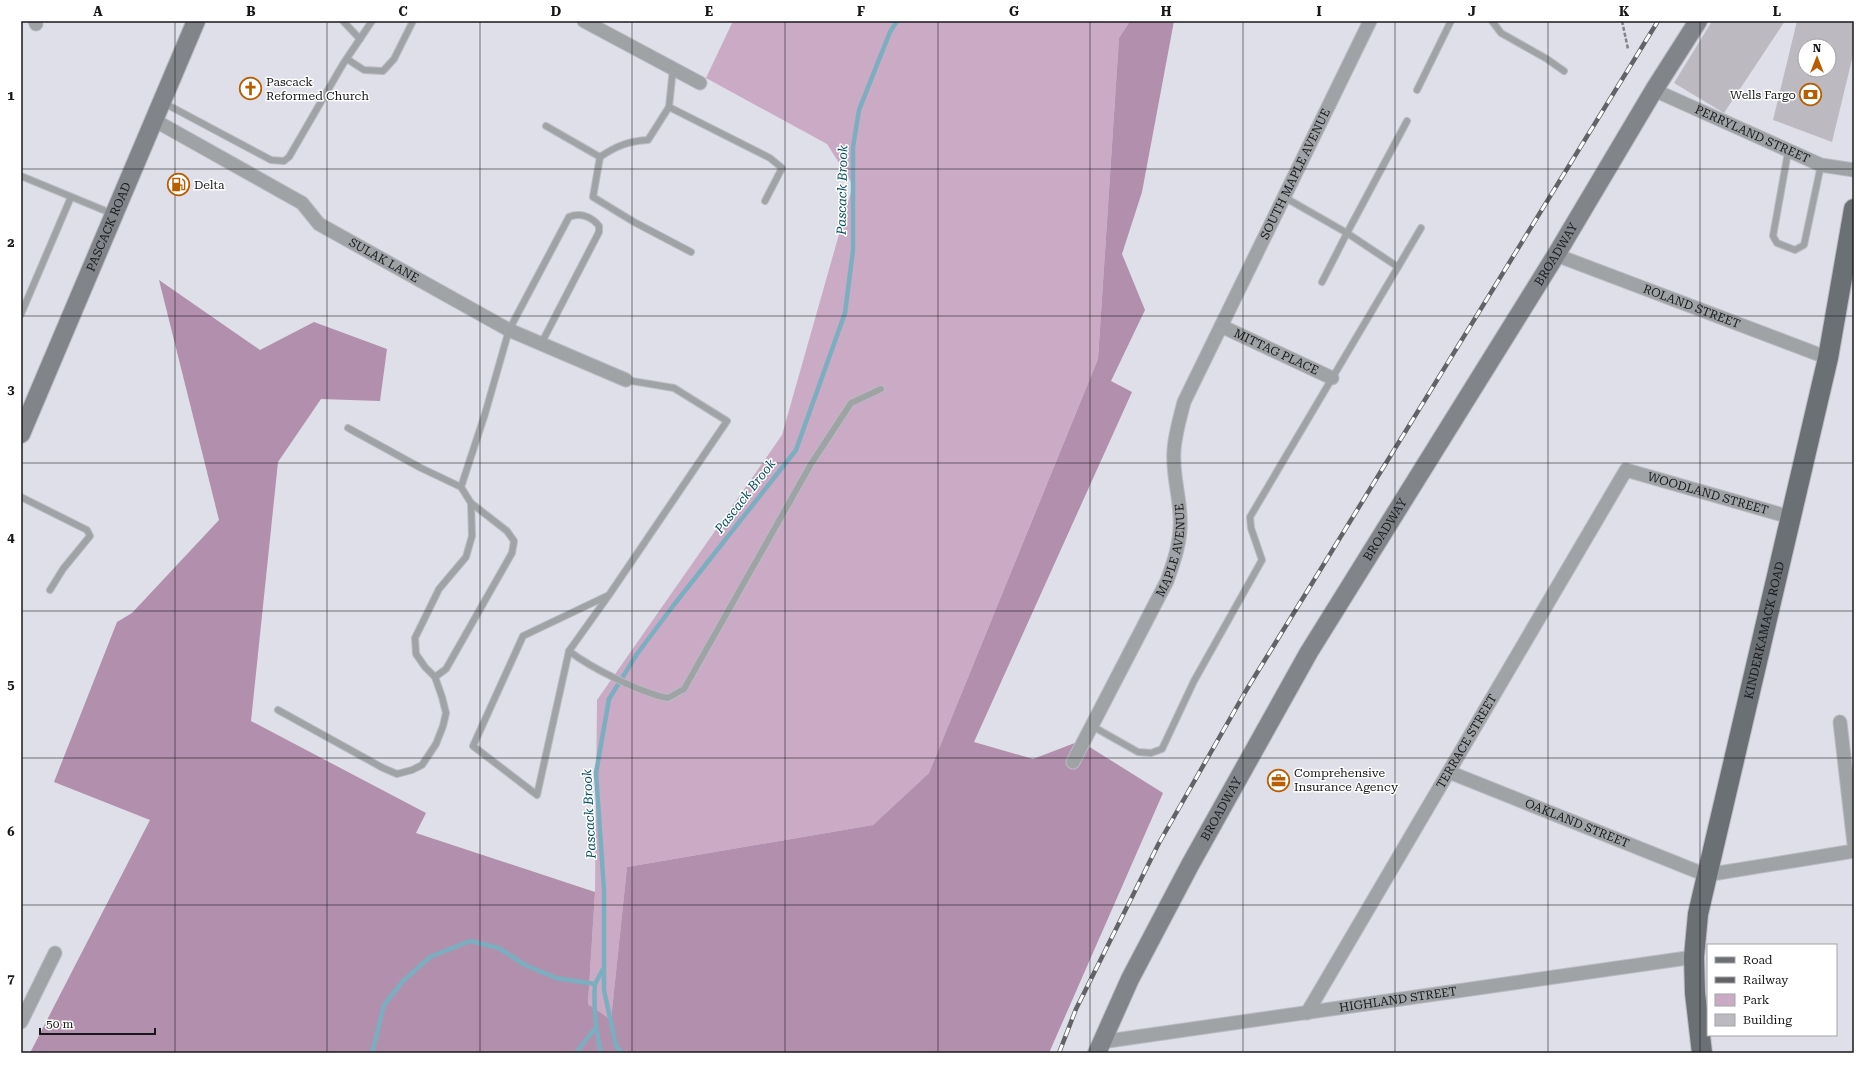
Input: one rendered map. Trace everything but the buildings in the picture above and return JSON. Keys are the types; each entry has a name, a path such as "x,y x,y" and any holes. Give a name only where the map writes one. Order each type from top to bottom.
{"main road":[{"name":"KINDERKAMACK ROAD","path":"1702,1053 1695,993 1694,957 1698,914 1828,358 1854,209"}],"street":[{"name":"PASCACK ROAD","path":"21,434 196,21"},
{"path":"584,21 700,83"},
{"name":"SOUTH MAPLE AVENUE","path":"1221,326 1370,21"},
{"name":"BROADWAY","path":"1099,1048 1130,979 1190,865 1309,652 1556,255 1654,90 1698,21"},
{"name":"PERRYLAND STREET","path":"1654,90 1788,152 1821,165 1854,170"},
{"name":"SULAK LANE","path":"154,120 302,203 319,224 509,330 626,380"},
{"name":"ROLAND STREET","path":"1556,255 1828,358"},
{"name":"MITTAG PLACE","path":"1221,326 1332,378"},
{"name":"MAPLE AVENUE","path":"1073,762 1167,580 1175,560 1180,538 1180,514 1175,477 1174,451 1177,426 1184,402 1221,326"},
{"name":"WOODLAND STREET","path":"1626,470 1790,516"},
{"name":"TERRACE STREET","path":"1307,1013 1626,470"},
{"path":"1840,722 1854,844"},
{"name":"OAKLAND STREET","path":"1448,772 1706,875"},
{"path":"1706,875 1854,852"},
{"path":"21,1022 55,953"},
{"name":"HIGHLAND STREET","path":"1099,1048 1307,1013 1694,957"}],"lane":[{"path":"343,21 360,39"},
{"path":"162,102 271,160 284,161 288,157 346,59 372,21"},
{"path":"346,59 364,70 383,71 394,59 413,21"},
{"path":"1417,90 1451,21"},
{"path":"1492,21 1501,34 1547,59 1564,71"},
{"path":"672,68 669,107 648,140 631,141 620,145 600,157 593,196 634,222 691,252"},
{"path":"669,107 770,158 782,168 765,201"},
{"path":"1322,282 1407,121"},
{"path":"546,126 600,157"},
{"path":"1788,152 1773,236 1777,243 1795,250 1804,245 1821,165"},
{"path":"21,176 114,214"},
{"path":"21,314 71,197"},
{"path":"1284,197 1347,233 1398,267"},
{"path":"461,487 486,414 509,330 569,217 576,214 596,221 600,226 600,232 541,344"},
{"path":"1092,726 1138,752 1151,753 1162,750 1194,681 1262,560 1251,528 1250,516 1421,228"},
{"path":"609,595 523,636 473,746 537,795 569,651 609,595 727,421 674,388 626,380"},
{"path":"569,651 581,660 653,695 668,698 684,689 811,464 851,403 880,388"},
{"path":"348,428 421,468 461,487 471,503 507,531 514,541 512,553 446,669 434,676"},
{"path":"21,497 87,530 90,536 63,569 50,590"},
{"path":"278,710 383,768 397,774 412,770 422,765 436,744 446,713 434,676 425,667 416,654 415,638 439,589 466,557 472,536 471,503"}],"path":[{"path":"1622,21 1628,49"}],"green space":[{"path":"733,21 1130,21 1119,38 1098,359 929,773 873,825 627,867 611,1021 588,1004 595,892 597,700 782,435 853,185 827,144 706,78"}],"shaded area":[{"path":"1130,21 1174,21 1142,192 1122,254 1145,310 1111,381 1132,392 974,742 1033,759 1080,741 1163,793 1049,1053 30,1053 150,820 54,782 117,622 132,613 219,520 159,280 260,350 314,322 387,349 380,401 321,399 278,462 251,721 426,813 416,833 595,892 588,1004 611,1020 627,867 873,825 929,773 1098,359 1119,38"}],"waterway":[{"name":"Pascack Brook","path":"622,1053 616,1046 604,990 604,890 596,773 609,699 637,654 673,606 796,450 845,313 853,250 853,147 859,110 890,32 897,21"},
{"name":"Pascack Brook","path":"372,1053 384,1005 403,981 430,957 470,941 499,948 525,965 556,978 595,984 603,969"},
{"path":"595,984 595,1019 601,1053"},
{"path":"576,1053 595,1028"}],"railway":[{"path":"1059,1053 1076,1009 1159,843 1247,689 1658,21"}],"place":[{"name":"Pascack Reformed Church","path":"250,89"},
{"name":"Wells Fargo","path":"1811,95"},
{"name":"Delta","path":"178,185"},
{"name":"Comprehensive Insurance Agency","path":"1278,780"}]}
